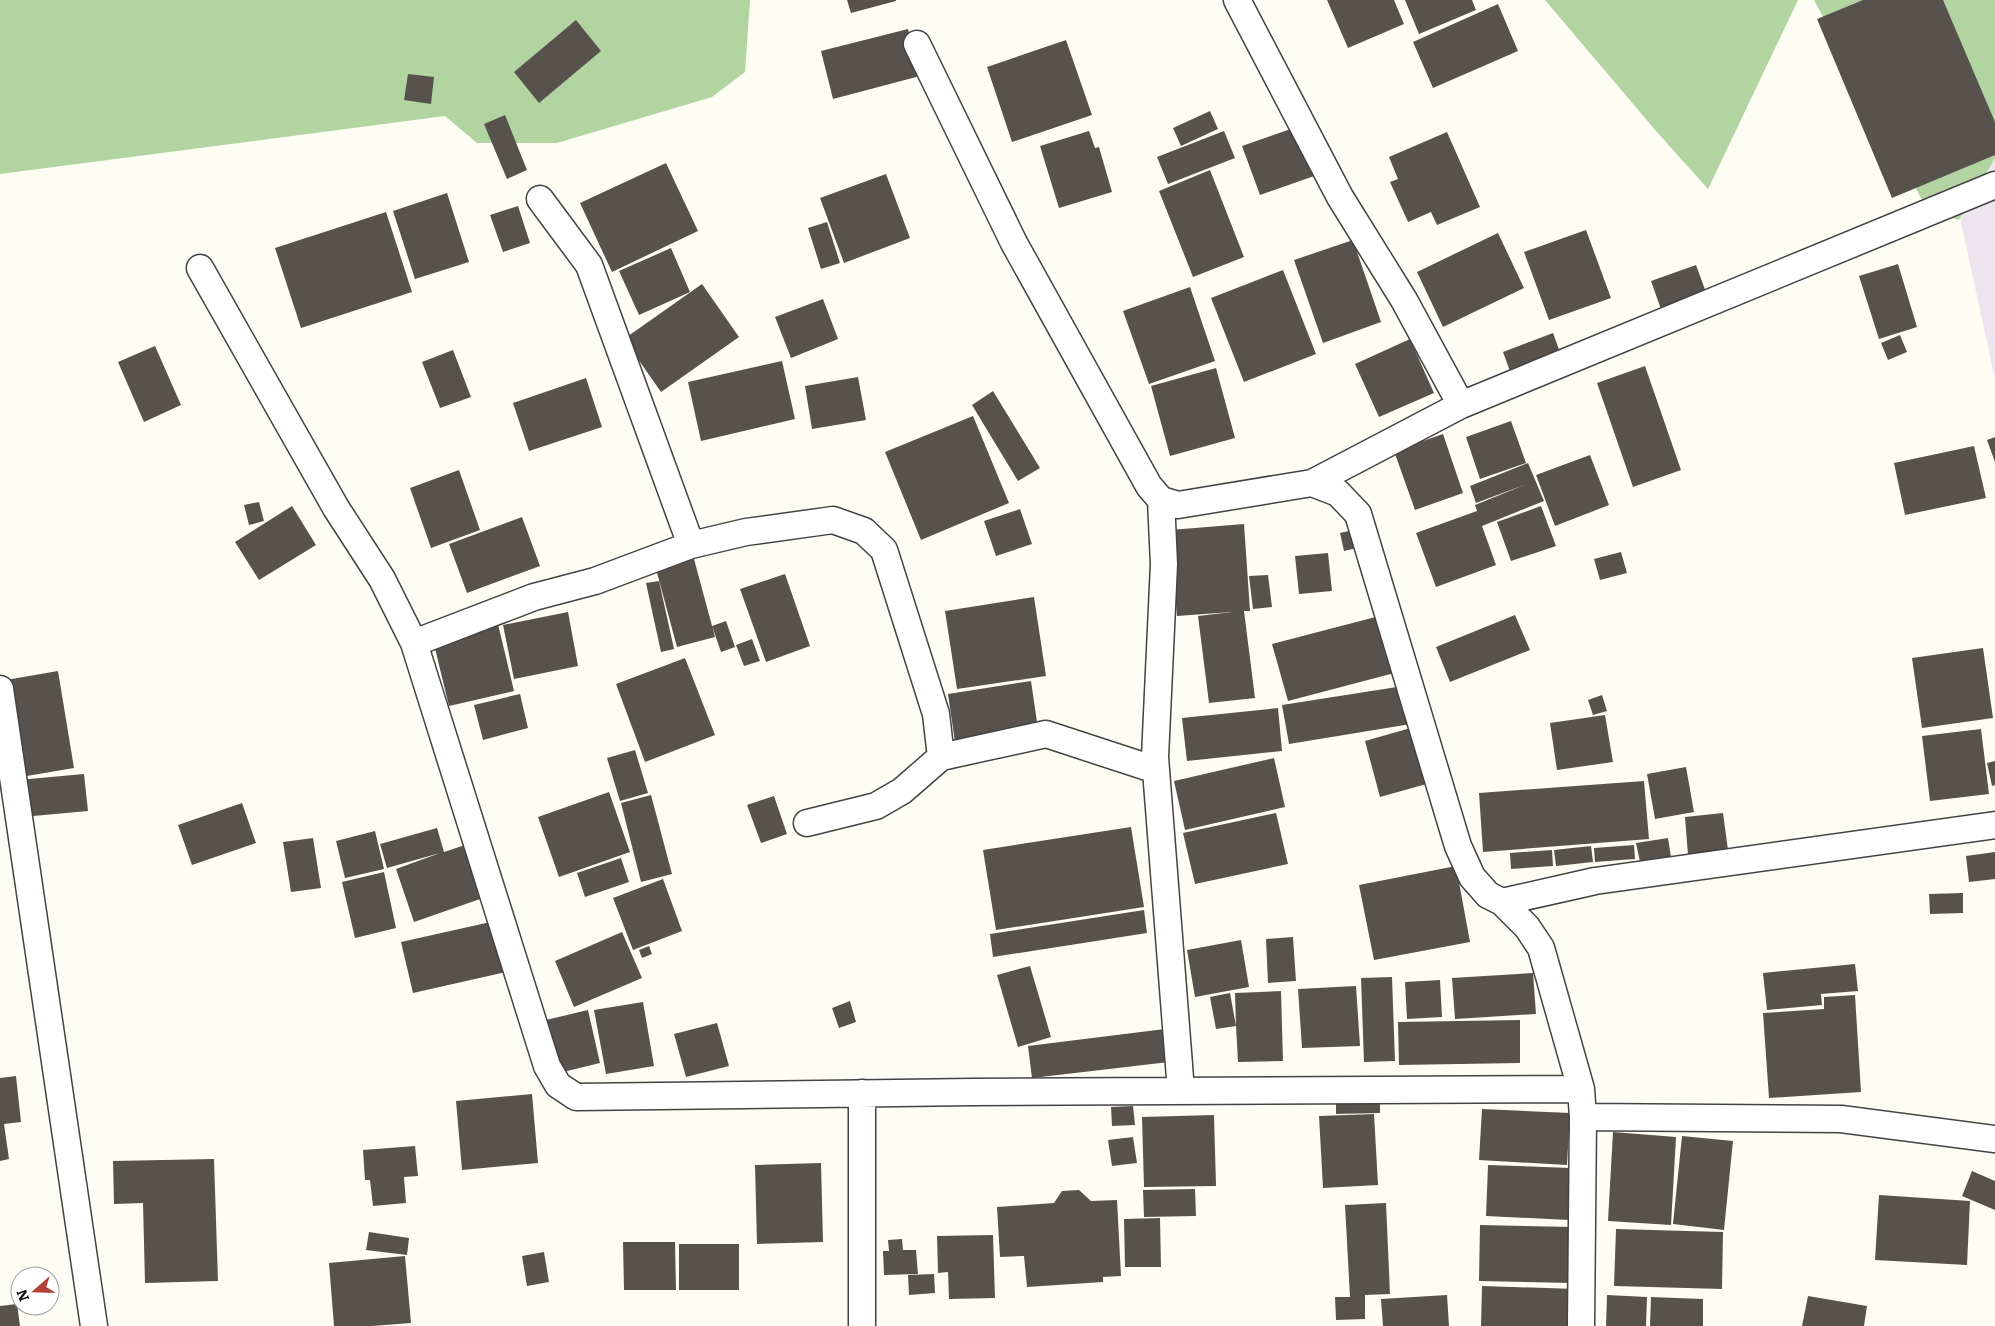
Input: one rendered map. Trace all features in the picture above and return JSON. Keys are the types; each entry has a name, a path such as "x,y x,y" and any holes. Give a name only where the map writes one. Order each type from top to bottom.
{"street":[{"path":"1237,0 1340,197 1404,300 1461,404"},
{"path":"917,44 1014,243 1149,486 1161,500 1178,505 1312,483 1461,404 1995,184"},
{"path":"540,199 590,265 691,545"},
{"path":"200,268 336,508 382,579 414,643 547,1066 558,1084 576,1097 862,1093 1581,1089"},
{"path":"1312,483 1338,493 1358,514 1458,846 1472,877 1488,895 1502,902 1527,927 1541,948 1581,1089 1583,1117 1581,1326"},
{"path":"1161,500 1164,564 1155,757 1181,1091"},
{"path":"414,643 534,597 595,581 691,545 746,532 832,520 864,531 884,550 936,714 941,757"},
{"path":"0,688 94,1326"},
{"path":"807,824 876,806 902,791 941,757 1046,734 1156,770"},
{"path":"1502,902 1595,881 1995,825"},
{"path":"862,1093 862,1326"},
{"path":"1583,1117 1841,1119 1995,1139"}],"shaded area":[{"path":"1995,158 1995,379 1960,218"}],"green space":[{"path":"0,0 750,0 745,72 712,97 557,143 477,143 445,116 0,174"},
{"path":"1545,0 1798,0 1708,189"},
{"path":"1814,0 1995,0 1995,158 1959,220 1928,211"}],"building":[{"path":"847,0 896,0 896,1 851,13"},
{"path":"1327,0 1394,0 1404,24 1348,48"},
{"path":"1405,0 1472,0 1476,10 1419,34"},
{"path":"1863,0 1943,0 1995,122 1995,155 1892,198 1817,19"},
{"path":"1498,4 1518,51 1433,88 1413,42"},
{"path":"576,20 601,51 539,103 514,72"},
{"path":"908,29 920,76 833,99 821,51"},
{"path":"1066,40 1092,115 1012,142 987,67"},
{"path":"408,74 434,77 431,104 404,100"},
{"path":"1210,111 1218,129 1181,146 1173,128"},
{"path":"505,115 527,170 507,179 484,124"},
{"path":"1299,126 1317,175 1260,195 1242,146"},
{"path":"1089,131 1095,148 1099,147 1112,192 1059,208 1040,146"},
{"path":"1224,131 1235,158 1168,184 1157,157"},
{"path":"1447,132 1480,207 1437,225 1431,212 1408,222 1390,182 1398,179 1389,157"},
{"path":"666,163 698,231 612,272 580,203"},
{"path":"1210,170 1244,257 1193,277 1159,191"},
{"path":"886,174 910,238 844,263 820,198"},
{"path":"447,193 469,262 415,279 393,211"},
{"path":"518,206 530,243 503,252 490,215"},
{"path":"386,212 412,292 301,328 275,248"},
{"path":"827,222 840,263 821,269 808,228"},
{"path":"1586,230 1611,298 1549,320 1524,252"},
{"path":"1498,233 1524,288 1443,327 1417,272"},
{"path":"1353,240 1381,322 1323,343 1294,260"},
{"path":"671,248 690,292 639,315 619,271"},
{"path":"1898,264 1917,327 1879,339 1859,276"},
{"path":"1696,265 1707,295 1662,312 1651,281"},
{"path":"1283,270 1316,354 1244,382 1211,298"},
{"path":"702,284 739,337 661,392 624,339"},
{"path":"1190,287 1215,361 1149,384 1123,311"},
{"path":"823,299 838,339 791,358 775,317"},
{"path":"1553,333 1561,355 1511,374 1503,352"},
{"path":"1900,335 1907,352 1888,360 1881,343"},
{"path":"1410,339 1434,393 1379,417 1355,364"},
{"path":"155,346 181,405 144,422 118,362"},
{"path":"453,350 471,397 440,408 422,362"},
{"path":"782,361 795,419 701,441 688,382"},
{"path":"1645,366 1681,470 1633,487 1597,383"},
{"path":"1216,368 1235,438 1170,456 1151,386"},
{"path":"858,377 866,420 812,429 805,386"},
{"path":"586,378 602,427 529,451 513,403"},
{"path":"993,391 1040,468 1018,481 972,405"},
{"path":"973,416 1009,503 921,540 885,452"},
{"path":"1511,421 1526,463 1480,479 1466,437"},
{"path":"1443,434 1463,493 1415,510 1394,451"},
{"path":"1995,437 1995,462 1987,440"},
{"path":"1974,446 1986,498 1905,515 1894,463"},
{"path":"1590,455 1609,505 1555,526 1536,475"},
{"path":"1528,463 1544,501 1482,526 1496,565 1436,587 1416,533 1477,511 1475,505 1529,483 1476,503 1470,486"},
{"path":"459,470 480,530 431,548 410,488"},
{"path":"259,502 264,521 249,525 244,505"},
{"path":"292,506 316,545 259,580 235,542"},
{"path":"1541,506 1556,546 1511,561 1497,522"},
{"path":"1020,509 1032,544 996,556 984,521"},
{"path":"522,517 540,566 467,593 449,544"},
{"path":"1244,524 1250,611 1244,611 1255,698 1209,703 1198,616 1232,612 1177,616 1170,530"},
{"path":"1353,530 1357,548 1344,551 1340,533"},
{"path":"1621,552 1627,573 1600,580 1594,559"},
{"path":"1328,553 1332,591 1299,594 1295,556"},
{"path":"694,559 715,637 677,647 656,569"},
{"path":"785,574 810,646 766,662 740,589"},
{"path":"1268,575 1272,607 1253,609 1249,576"},
{"path":"659,581 674,649 661,652 646,583"},
{"path":"1034,597 1046,676 957,689 945,611"},
{"path":"568,612 578,666 514,679 503,625"},
{"path":"1387,614 1402,671 1288,701 1272,644"},
{"path":"1515,615 1530,650 1450,682 1436,647"},
{"path":"497,620 514,691 449,706 432,636"},
{"path":"726,621 735,647 721,652 712,626"},
{"path":"752,639 760,661 744,666 736,645"},
{"path":"1983,648 1993,718 1922,728 1912,658"},
{"path":"685,658 715,735 645,762 616,684"},
{"path":"58,671 74,768 3,780 0,681"},
{"path":"1031,681 1038,729 955,742 948,694"},
{"path":"1416,684 1423,722 1289,744 1282,705"},
{"path":"520,694 528,728 483,740 474,705"},
{"path":"1602,695 1607,711 1593,715 1588,700"},
{"path":"1278,708 1282,751 1187,761 1182,718"},
{"path":"1605,715 1613,762 1557,770 1550,723"},
{"path":"1414,727 1430,783 1380,797 1365,741"},
{"path":"1981,729 1989,794 1930,801 1922,736"},
{"path":"635,750 648,793 620,801 607,758"},
{"path":"1274,758 1285,807 1185,830 1174,781"},
{"path":"1995,761 1995,785 1992,786 1987,763"},
{"path":"1686,767 1694,812 1655,819 1647,774"},
{"path":"84,774 88,811 22,817 18,780"},
{"path":"1644,781 1649,839 1483,852 1479,793"},
{"path":"609,792 630,852 559,877 538,817"},
{"path":"651,795 672,874 641,882 621,803"},
{"path":"774,796 787,834 761,843 747,805"},
{"path":"242,803 256,843 192,865 178,825"},
{"path":"1276,813 1288,864 1195,884 1183,833"},
{"path":"1723,813 1728,850 1688,855 1685,817"},
{"path":"1131,827 1144,907 996,930 983,850"},
{"path":"437,828 444,852 465,845 483,898 414,922 396,869 440,853 387,868 380,844"},
{"path":"375,831 384,869 345,878 336,841"},
{"path":"313,838 321,888 291,892 283,842"},
{"path":"1668,838 1671,857 1640,862 1636,843"},
{"path":"1634,845 1635,859 1595,862 1594,848"},
{"path":"1591,846 1593,862 1556,866 1554,850"},
{"path":"1552,850 1553,866 1511,869 1510,853"},
{"path":"1995,852 1995,879 1969,882 1966,856"},
{"path":"621,858 629,882 585,897 577,873"},
{"path":"1456,866 1470,942 1374,960 1359,885"},
{"path":"384,872 396,928 355,938 342,882"},
{"path":"663,879 682,931 633,950 613,898"},
{"path":"1963,893 1963,913 1930,914 1929,894"},
{"path":"1144,910 1147,933 993,957 990,934"},
{"path":"495,921 506,972 413,993 401,942"},
{"path":"622,932 642,978 574,1007 555,961"},
{"path":"1293,937 1296,981 1268,983 1266,939"},
{"path":"1241,940 1249,987 1195,997 1187,950"},
{"path":"649,946 652,954 642,958 639,950"},
{"path":"1855,964 1858,991 1821,994 1822,1005 1767,1010 1763,973"},
{"path":"1030,966 1051,1037 1018,1047 997,975"},
{"path":"1533,973 1536,1014 1455,1019 1452,978"},
{"path":"1392,977 1395,1061 1364,1062 1361,978"},
{"path":"1440,980 1442,1017 1407,1019 1405,982"},
{"path":"1356,986 1360,1046 1302,1048 1298,989"},
{"path":"1281,991 1283,1061 1238,1062 1235,993"},
{"path":"1230,993 1236,1026 1216,1029 1210,997"},
{"path":"1855,995 1861,1092 1769,1098 1763,1013 1824,1009 1824,997"},
{"path":"850,1001 856,1022 839,1028 832,1008"},
{"path":"643,1002 654,1066 606,1074 594,1010"},
{"path":"588,1010 600,1063 559,1073 546,1020"},
{"path":"1520,1020 1520,1063 1399,1065 1398,1022"},
{"path":"717,1023 729,1066 686,1077 674,1034"},
{"path":"1165,1029 1169,1062 1032,1078 1028,1046"},
{"path":"16,1076 21,1122 4,1124 9,1159 0,1161 0,1078"},
{"path":"532,1094 538,1163 462,1170 456,1101"},
{"path":"1380,1101 1380,1113 1336,1114 1336,1102"},
{"path":"1133,1106 1135,1125 1112,1126 1111,1107"},
{"path":"1482,1109 1570,1113 1567,1165 1479,1160"},
{"path":"1374,1114 1378,1185 1323,1188 1319,1116"},
{"path":"1214,1115 1216,1186 1144,1187 1142,1117"},
{"path":"1613,1132 1676,1137 1671,1225 1608,1221"},
{"path":"1682,1136 1733,1141 1724,1230 1673,1224"},
{"path":"1133,1137 1137,1163 1112,1166 1108,1140"},
{"path":"415,1146 418,1176 404,1177 406,1203 373,1206 370,1180 365,1180 363,1150"},
{"path":"214,1159 218,1281 145,1283 143,1203 114,1204 113,1161"},
{"path":"821,1163 823,1242 757,1244 755,1165"},
{"path":"1488,1165 1571,1168 1569,1220 1486,1216"},
{"path":"1972,1171 1995,1181 1995,1210 1962,1196"},
{"path":"1195,1189 1196,1216 1144,1217 1143,1190"},
{"path":"1079,1190 1091,1201 1117,1200 1121,1276 1103,1277 1103,1282 1027,1287 1024,1256 1000,1257 997,1207 1054,1203 1062,1191"},
{"path":"1879,1195 1970,1201 1967,1265 1875,1260"},
{"path":"1386,1203 1390,1294 1365,1295 1365,1319 1336,1320 1335,1297 1350,1297 1345,1205"},
{"path":"1160,1218 1161,1267 1125,1267 1124,1219"},
{"path":"1480,1225 1573,1227 1572,1283 1479,1281"},
{"path":"1616,1229 1723,1232 1722,1289 1614,1286"},
{"path":"369,1232 409,1238 407,1255 366,1250"},
{"path":"993,1235 995,1298 949,1299 948,1272 938,1273 937,1236"},
{"path":"902,1239 903,1250 916,1250 918,1274 884,1275 883,1251 889,1251 888,1240"},
{"path":"623,1242 675,1242 676,1290 624,1290"},
{"path":"679,1244 739,1244 739,1290 679,1290"},
{"path":"544,1252 549,1282 527,1286 522,1256"},
{"path":"405,1256 411,1323 334,1326 329,1263"},
{"path":"934,1274 935,1293 909,1295 908,1275"},
{"path":"1482,1286 1577,1289 1576,1326 1481,1326"},
{"path":"1447,1295 1449,1326 1383,1326 1381,1299"},
{"path":"1607,1295 1647,1297 1646,1326 1606,1326"},
{"path":"1808,1296 1867,1306 1864,1326 1802,1326"},
{"path":"1651,1297 1703,1299 1703,1326 1650,1326"},
{"path":"10,1305 10,1316 19,1316 20,1326 0,1326 0,1306"}]}
